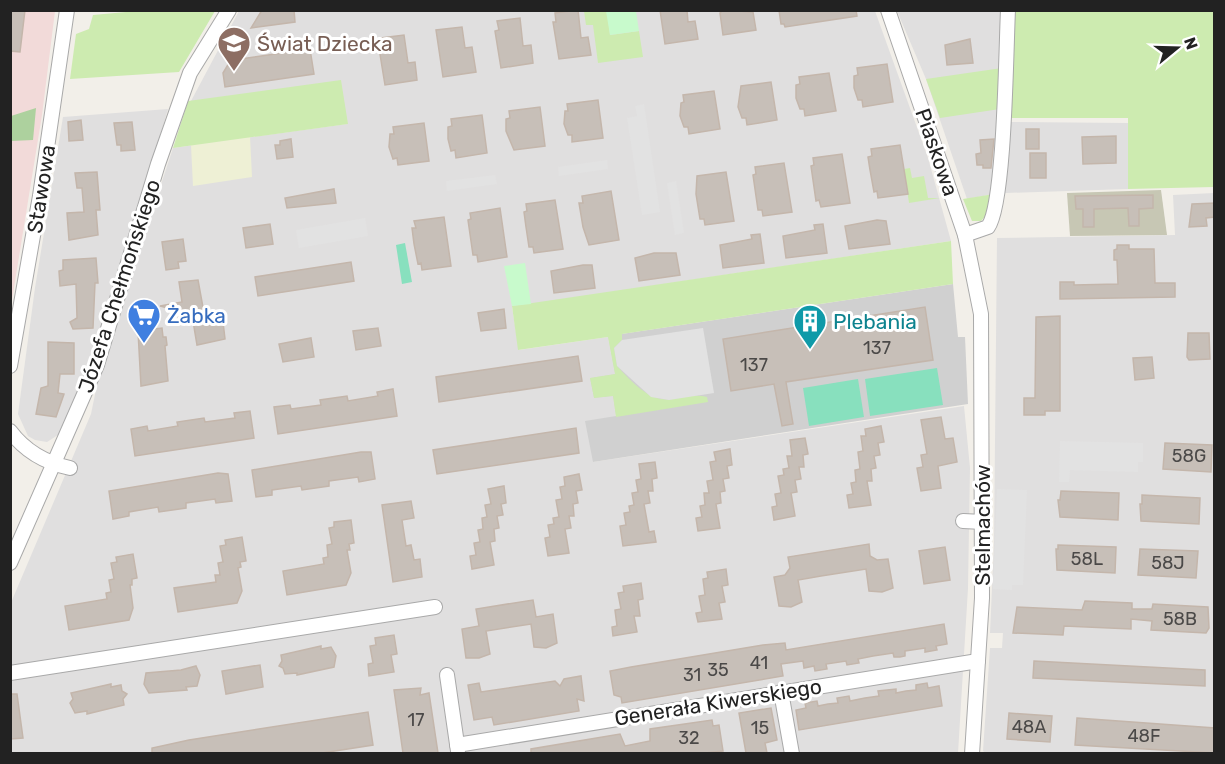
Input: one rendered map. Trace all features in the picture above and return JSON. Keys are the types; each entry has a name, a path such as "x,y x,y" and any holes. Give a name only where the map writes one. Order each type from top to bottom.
{"street":[{"name":"Stawowa","path":"10,366 40,196 67,10"},
{"name":"Józefa Chełmońskiego","path":"10,563 55,465 101,355 158,164 190,73 230,10"},
{"name":"Piaskowa","path":"888,10 965,235 978,296"},
{"path":"965,235 988,226 995,213 1008,10"},
{"name":"Stelmachów","path":"972,753 978,661 982,522 982,347 978,296"},
{"path":"10,431 32,453 55,465 70,468"},
{"path":"963,521 982,522"},
{"path":"10,673 435,607"},
{"name":"Generała Kiwerskiego","path":"458,749 781,692 978,661"},
{"path":"447,675 458,749"},
{"path":"781,692 792,753"}],"shaded area":[{"path":"11,11 55,11 42,115 11,306"},
{"path":"239,11 875,11 928,158 951,241 512,307 519,350 608,337 615,374 590,378 594,398 613,396 616,417 593,462 964,406 970,468 968,588 958,753 11,753 10,605 91,414 100,370 173,148 347,124 191,101"},
{"path":"897,11 1005,11 994,194 967,199 926,79"},
{"path":"644,104 660,212 642,215 627,118 637,116 635,106"},
{"path":"168,109 101,335 61,433 47,442 35,440 28,436 18,414 35,288 63,117"},
{"path":"1006,122 1128,123 1128,189 1006,193 1002,191"},
{"path":"250,137 252,177 193,186 191,145"},
{"path":"607,160 608,169 559,176 558,167"},
{"path":"495,175 497,184 447,191 446,181"},
{"path":"676,181 684,233 675,235 667,183"},
{"path":"1161,190 1167,235 1070,236 1067,193"},
{"path":"1214,193 1214,753 987,754 983,751 990,648 1002,648 1003,633 990,633 994,543 997,238 1175,235 1173,195"},
{"path":"365,218 368,236 299,248 296,230"},
{"path":"953,284 958,337 965,337 968,404 593,462 585,421 616,416 613,396 594,398 590,378 615,374 608,336"},
{"path":"703,328 714,393 669,400 651,397 617,366 614,348 622,340"},
{"path":"1060,441 1143,443 1143,462 1138,462 1138,472 1070,470 1069,482 1059,482"},
{"path":"997,489 1027,490 1023,585 1012,585 1012,590 993,589"}],"green space":[{"path":"137,11 215,11 179,72 70,79 76,34 89,29 93,15"},
{"path":"584,11 607,11 610,35 639,31 643,57 598,63 593,25 586,25"},
{"path":"606,11 636,11 639,31 610,35"},
{"path":"1012,11 1214,11 1214,187 1128,189 1128,118 1006,118"},
{"path":"1002,68 1000,109 940,118 926,79"},
{"path":"341,80 348,124 173,148 188,101"},
{"path":"36,108 33,140 11,141 11,116"},
{"path":"910,168 912,178 924,176 928,198 940,198 909,203 904,169"},
{"path":"994,194 989,212 981,221 972,221 963,199"},
{"path":"951,241 953,284 622,334 622,340 614,348 617,366 642,390 657,398 699,396 707,397 708,402 616,417 613,396 594,398 590,378 615,374 608,337 518,350 512,306"},
{"path":"405,243 412,282 402,284 396,245"},
{"path":"525,263 531,304 512,306 504,266"},
{"path":"937,368 943,405 870,416 865,379"},
{"path":"858,379 864,417 809,426 803,388"}],"building":[{"path":"10,10 25,10 20,52 10,51"},
{"path":"262,10 294,10 295,22 251,28"},
{"path":"578,10 581,38 588,37 591,55 559,59 553,22 556,22 555,13"},
{"path":"660,10 687,10 688,22 695,21 698,39 665,44"},
{"path":"723,10 753,12 756,30 723,35 720,13"},
{"path":"779,10 856,10 857,16 785,27 781,24"},
{"path":"520,18 523,46 531,45 533,63 501,68 495,31 499,30 497,21"},
{"path":"462,27 465,48 472,47 476,72 443,77 436,30"},
{"path":"404,35 408,63 415,62 417,80 385,85 379,48 383,47 381,38"},
{"path":"970,39 973,63 947,65 945,45"},
{"path":"310,49 314,74 225,87 223,73 229,63 241,62 241,59"},
{"path":"887,64 893,102 863,107 862,100 858,100 854,88 854,76 858,75 857,68"},
{"path":"829,73 836,111 805,116 804,109 800,109 796,98 796,85 800,84 799,77"},
{"path":"771,82 777,120 747,125 746,118 742,118 738,107 741,86"},
{"path":"714,91 720,129 689,134 688,127 684,127 680,116 681,103 684,102 683,95"},
{"path":"598,100 603,138 572,142 572,135 568,135 564,124 565,111 568,111 567,104"},
{"path":"540,107 545,146 514,150 506,131 506,119 510,118 509,111"},
{"path":"482,115 487,153 456,158 455,150 451,151 448,139 448,127 452,126 451,119"},
{"path":"81,120 83,140 69,141 68,122"},
{"path":"132,122 135,150 121,151 121,145 117,145 114,123"},
{"path":"424,123 429,161 398,165 397,158 393,159 389,147 390,134 394,134 393,127"},
{"path":"1026,129 1039,129 1039,149 1026,149"},
{"path":"1116,136 1116,163 1083,164 1082,137"},
{"path":"291,139 293,157 277,159 275,145 280,145 280,141"},
{"path":"994,139 991,168 977,165 976,154 981,153 980,140"},
{"path":"900,145 908,194 878,198 877,191 874,192 868,157 872,156 871,149"},
{"path":"1030,153 1046,153 1046,178 1030,178"},
{"path":"842,154 850,203 821,207 819,200 816,201 811,166 814,165 813,158"},
{"path":"784,163 792,212 763,216 762,210 758,210 753,175 756,174 755,167"},
{"path":"97,172 100,210 96,210 98,235 69,240 67,213 84,212 82,188 77,188 75,173"},
{"path":"726,172 734,221 705,225 704,219 700,219 696,194 697,176"},
{"path":"334,189 336,203 287,208 285,198"},
{"path":"611,191 619,240 589,245 579,203 583,203 582,196"},
{"path":"1153,195 1153,208 1139,209 1139,226 1129,226 1128,208 1094,209 1094,227 1083,227 1083,209 1076,209 1075,196"},
{"path":"555,200 563,249 534,253 533,247 529,247 524,212 527,211 526,204"},
{"path":"1215,203 1215,217 1206,218 1207,226 1189,227 1192,204"},
{"path":"500,208 507,257 478,262 477,255 473,255 468,220 471,219 470,213"},
{"path":"444,217 451,266 422,270 421,263 418,264 414,244 412,228 416,228 414,221"},
{"path":"877,220 886,221 890,244 849,249 845,226"},
{"path":"270,224 273,244 246,248 243,228"},
{"path":"823,224 827,253 786,258 783,236 815,230 814,225"},
{"path":"760,234 764,263 723,268 720,245 752,239 751,235"},
{"path":"183,239 186,261 178,262 179,268 166,270 162,242"},
{"path":"1117,245 1129,245 1129,249 1154,249 1155,283 1175,283 1175,297 1060,299 1060,282 1074,282 1074,285 1118,284 1117,260 1114,260 1114,250 1117,249"},
{"path":"654,253 676,253 680,275 639,281 635,258"},
{"path":"96,258 98,283 95,283 93,328 73,329 70,322 77,318 76,284 60,286 59,271 63,270 63,260"},
{"path":"351,262 354,281 258,296 255,277"},
{"path":"592,265 595,288 554,293 551,271"},
{"path":"198,280 206,324 223,322 225,339 197,345 192,315 180,317 179,311 160,306 182,302 179,282"},
{"path":"925,307 933,360 786,382 793,424 782,426 774,384 731,391 723,339"},
{"path":"504,309 506,328 481,331 478,313"},
{"path":"1060,316 1060,411 1045,411 1045,415 1024,415 1024,398 1035,398 1036,317"},
{"path":"162,328 167,345 165,346 168,381 141,386 138,331"},
{"path":"378,328 381,346 356,350 353,331"},
{"path":"1188,333 1209,333 1210,359 1189,360 1187,357"},
{"path":"311,338 314,357 283,362 279,344"},
{"path":"48,342 74,343 74,374 60,374 58,393 64,394 56,417 36,414 41,388 48,386"},
{"path":"578,356 582,381 439,402 436,377"},
{"path":"1152,357 1154,378 1135,380 1133,358"},
{"path":"393,389 397,416 278,434 274,407 290,405 291,409 321,405 320,400 347,396 348,401 378,396 377,392"},
{"path":"250,411 254,438 135,456 131,429 147,426 148,431 178,426 177,422 204,418 205,422 235,418 234,413"},
{"path":"941,417 945,439 953,438 957,462 938,466 941,488 921,491 917,468 923,467 921,455 927,454 921,420"},
{"path":"881,426 884,442 878,443 880,455 874,456 876,468 871,469 872,481 867,481 871,505 849,508 847,495 853,494 851,483 856,482 855,470 860,469 858,452 863,451 861,436 866,436 865,429"},
{"path":"576,428 579,453 437,474 433,450"},
{"path":"805,438 808,454 803,455 804,467 799,467 801,479 795,480 797,492 791,493 795,516 774,520 772,507 777,506 775,494 781,493 778,476 784,475 783,469 789,468 787,456 792,456 790,440"},
{"path":"1165,443 1212,445 1211,472 1163,469"},
{"path":"730,449 732,465 727,466 729,478 723,479 725,491 720,492 721,503 716,504 720,528 698,531 696,518 702,517 700,506 705,505 704,493 709,493 707,481 713,480 710,462 716,461 714,452"},
{"path":"371,452 375,479 359,482 358,477 329,481 329,486 302,490 301,486 272,490 272,495 256,497 252,470"},
{"path":"655,462 657,478 652,479 653,491 648,491 650,503 644,504 649,532 654,531 656,542 623,546 620,526 626,525 624,513 630,512 629,506 634,505 632,493 638,492 636,480 641,479 639,464"},
{"path":"218,473 228,474 232,501 216,503 215,499 186,503 186,508 159,512 158,507 129,512 129,516 113,519 109,491"},
{"path":"579,474 582,490 576,491 578,503 573,504 574,516 569,516 571,528 565,529 569,553 548,556 545,538 550,537 548,525 554,524 553,518 559,517 556,500 562,499 560,487 565,486 564,477"},
{"path":"504,486 506,503 501,504 503,515 497,516 499,528 494,529 495,541 490,542 494,565 472,569 470,556 476,555 474,543 480,542 478,530 483,529 482,518 487,517 485,505 491,504 488,489"},
{"path":"1061,491 1119,493 1118,520 1060,517 1058,500 1060,500"},
{"path":"1142,495 1200,498 1199,524 1141,521"},
{"path":"411,501 414,518 402,520 406,546 411,545 414,560 420,559 422,577 393,582 382,505"},
{"path":"351,520 354,543 349,544 350,550 347,550 351,573 346,585 287,595 283,571 324,564 323,558 328,557 327,545 332,544 329,528 334,527 334,522"},
{"path":"242,537 246,561 240,562 241,567 238,568 242,591 237,603 178,612 174,588 216,582 215,575 220,575 218,563 223,562 220,546 226,545 225,540"},
{"path":"869,544 870,556 877,560 888,559 893,588 882,592 869,591 866,569 821,576 798,580 802,602 791,607 779,606 774,577 785,575 790,568 788,557"},
{"path":"1058,545 1116,547 1115,573 1057,570 1056,549"},
{"path":"945,547 950,580 924,584 919,551"},
{"path":"1140,549 1198,551 1196,578 1138,575"},
{"path":"133,554 137,578 132,579 132,585 130,585 133,608 129,620 69,630 65,606 107,599 106,593 111,592 109,580 114,579 111,563 117,562 116,557"},
{"path":"726,569 728,585 722,586 725,602 719,603 722,619 698,622 696,613 702,612 699,596 705,595 703,579 708,578 707,572"},
{"path":"641,583 643,599 638,600 640,616 634,616 637,632 613,636 612,627 617,626 615,610 621,609 618,593 624,592 623,586"},
{"path":"533,600 536,617 553,614 557,643 546,648 534,647 531,624 486,631 490,654 479,658 466,658 462,629 479,626 476,609"},
{"path":"1085,601 1132,603 1132,609 1152,609 1153,604 1208,607 1209,628 1206,633 1151,630 1152,621 1131,619 1131,629 1064,626 1063,635 1013,633 1017,607 1082,610"},
{"path":"944,624 947,644 936,646 937,650 925,652 925,648 905,651 905,656 900,657 894,657 893,653 873,656 858,659 859,663 847,665 846,661 826,664 827,669 815,671 814,666 804,668 803,661 781,664 783,676 622,703 621,697 614,695 610,671 763,645 785,643 786,650"},
{"path":"394,635 397,654 391,655 394,672 369,676 368,664 373,663 370,646 376,645 375,638"},
{"path":"321,646 321,649 331,647 336,656 334,667 297,675 297,673 285,674 283,668 279,666 282,661 281,655"},
{"path":"1034,661 1205,670 1205,686 1033,678"},
{"path":"260,665 263,687 226,694 222,671"},
{"path":"196,666 200,675 197,686 186,687 187,690 149,693 144,684 146,673 181,670"},
{"path":"581,676 584,701 577,699 579,711 494,725 492,717 474,720 468,685 479,683 481,692 555,681 560,686 564,679"},
{"path":"927,683 928,688 939,686 942,706 799,730 796,710 806,708 805,703 817,701 818,706 838,703 837,698 849,696 850,701 879,696 878,691 896,689 896,693 916,690 916,685"},
{"path":"111,684 111,687 121,685 122,691 127,694 123,699 124,705 87,714 87,711 75,713 70,703 73,699 71,693"},
{"path":"421,688 420,695 429,693 438,753 403,753 394,690"},
{"path":"10,694 17,694 23,738 11,739"},
{"path":"771,708 777,740 765,743 767,753 746,753 739,713"},
{"path":"368,712 373,745 322,753 152,753 152,748 189,740"},
{"path":"1009,713 1052,716 1050,742 1007,739"},
{"path":"1077,718 1215,728 1215,753 1075,745"},
{"path":"712,720 713,726 719,725 723,751 705,753 531,753 531,749 620,734 625,746 650,741 650,729"}],"place":[{"name":"Świat Dziecka","path":"234,72"},
{"name":"Żabka","path":"144,344"},
{"name":"Plebania","path":"810,350"}]}
